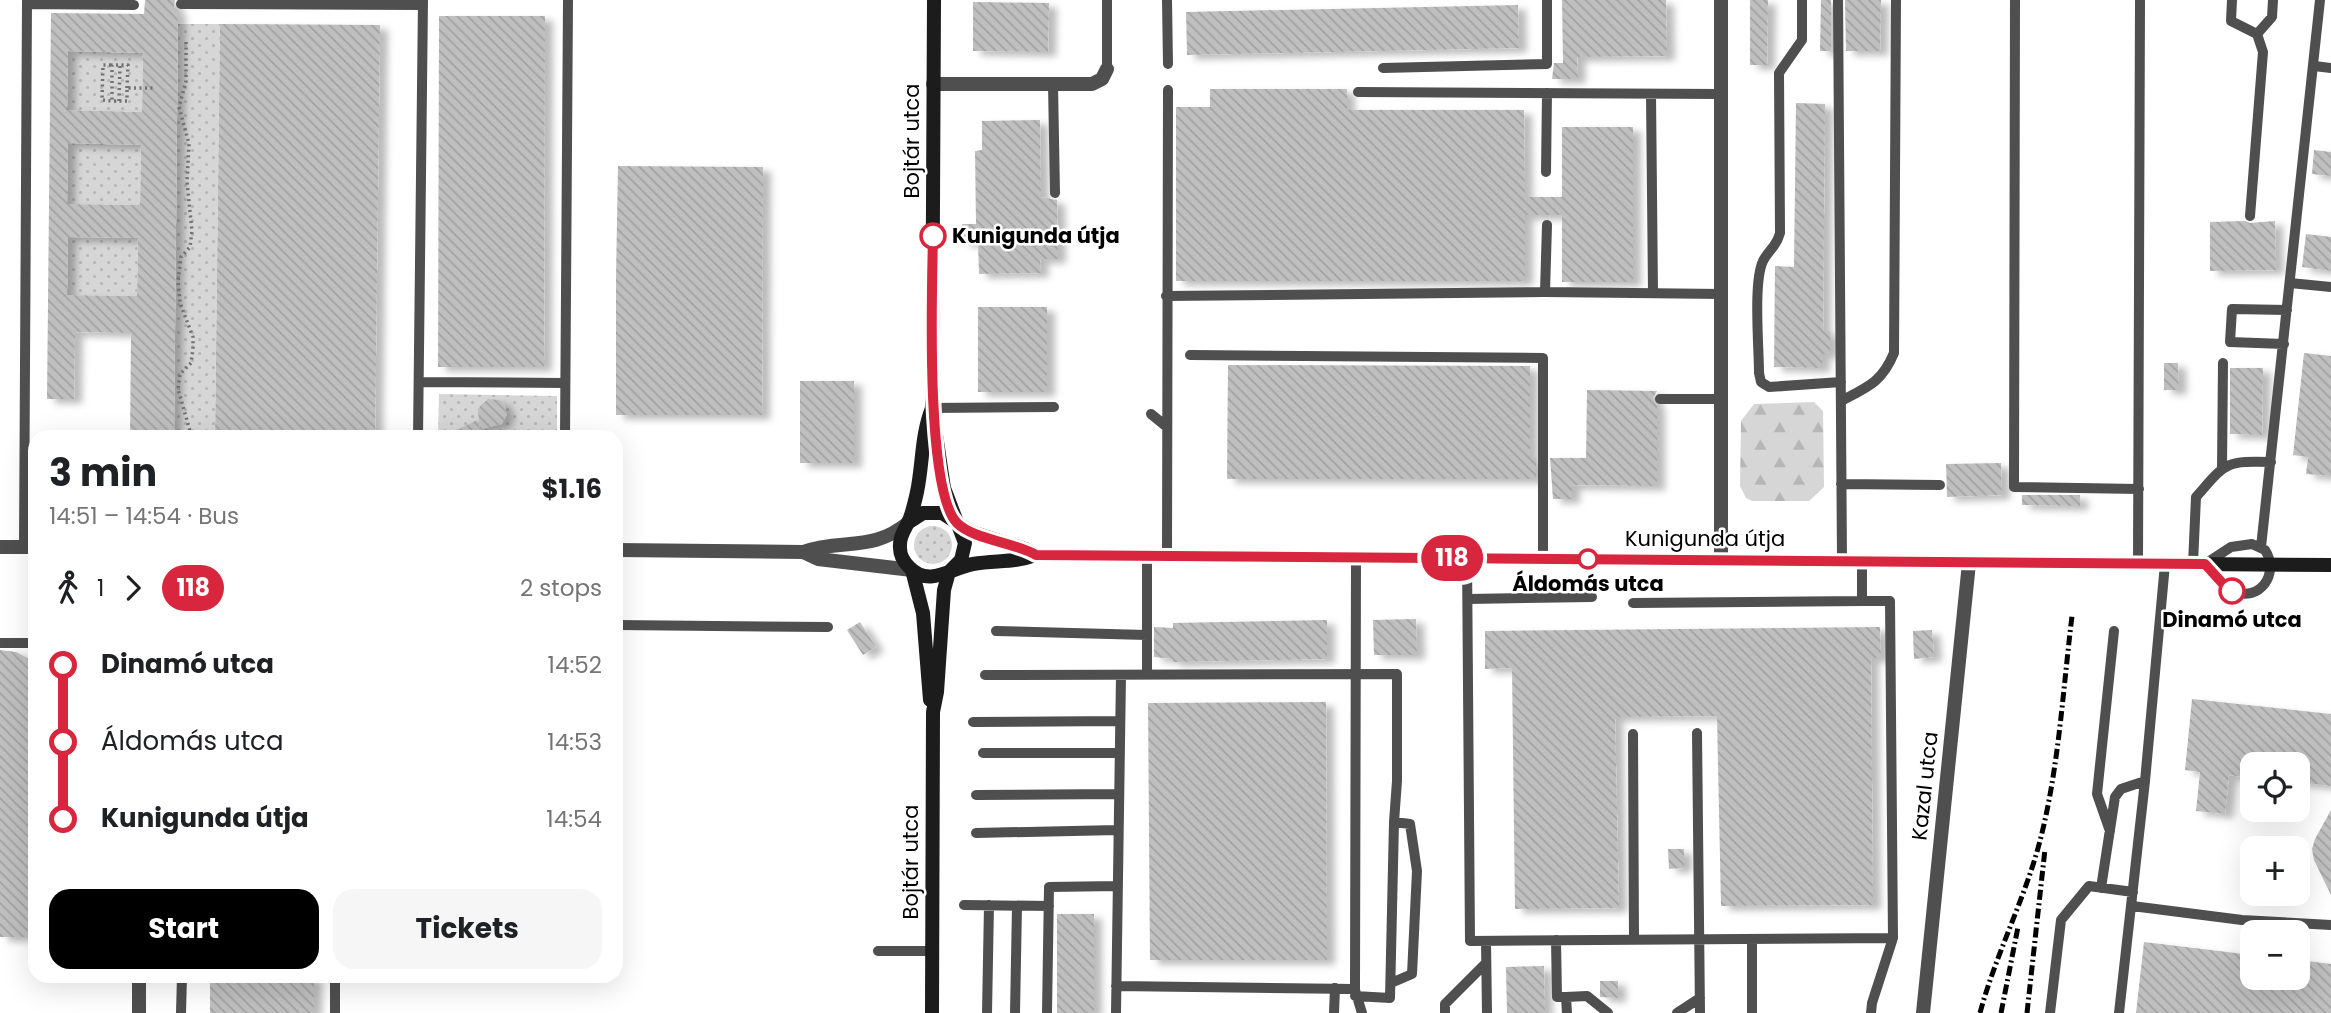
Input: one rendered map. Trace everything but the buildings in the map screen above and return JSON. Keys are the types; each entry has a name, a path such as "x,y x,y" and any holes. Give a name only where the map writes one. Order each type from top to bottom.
{"street":[{"name":"Bojtár utca","path":"934,0 932,408 944,488 956,522"},
{"path":"1721,0 1721,560"},
{"path":"933,84 1092,84 1102,79 1107,69"},
{"name":"Bojtár utca","path":"909,522 918,485 924,428 932,408"},
{"name":"Kunigunda útja","path":"623,550 803,552 818,547 881,540 923,513 934,512 948,516 980,536 1025,549 1036,555"},
{"path":"909,522 902,533 900,546 905,561 912,570"},
{"path":"949,572 961,560 964,550 963,534 956,522"},
{"path":"0,547 28,547"},
{"name":"Kunigunda útja","path":"803,552 818,559 912,570 932,577 975,564 1019,561 1036,555 2331,565"},
{"name":"Kazal utca","path":"1923,1013 1969,563"},
{"name":"Bojtár utca","path":"912,570 923,613 928,695 933,712"},
{"name":"Bojtár utca","path":"932,1013 933,712 937,692 944,590 949,572"},
{"path":"139,983 139,1013"}],"lane":[{"path":"565,430 568,0"},
{"path":"1107,0 1107,69"},
{"path":"1167,0 1168,64"},
{"path":"1383,68 1547,64 1547,0"},
{"path":"1802,0 1802,40 1779,73 1780,233 1777,245 1764,260 1759,281 1760,383 1769,387 1841,382"},
{"path":"1838,0 1842,560"},
{"path":"1841,401 1873,385 1886,371 1894,353 1896,0"},
{"path":"2015,0 2014,487 2139,489"},
{"path":"2138,563 2140,0"},
{"path":"2232,0 2231,20 2257,34 2263,52 2250,216"},
{"path":"2257,34 2272,17 2273,0"},
{"path":"2261,547 2320,0"},
{"path":"29,430 27,2 134,5"},
{"path":"181,4 423,3 418,430"},
{"path":"2314,66 2331,68"},
{"path":"1053,84 1055,193"},
{"path":"1167,556 1168,90"},
{"path":"1358,92 1721,94"},
{"path":"1546,172 1547,93"},
{"path":"1651,94 1653,292"},
{"path":"1545,292 1547,225"},
{"path":"2290,283 2331,287"},
{"path":"1166,296 1722,293"},
{"path":"2284,344 2230,342 2231,309 2287,310"},
{"path":"1190,355 1543,358 1543,559"},
{"path":"2222,363 2222,468"},
{"path":"419,382 565,383"},
{"path":"1660,400 1722,399"},
{"path":"932,408 1054,407"},
{"path":"1151,414 1167,427"},
{"path":"2199,564 2231,547 2252,544 2261,547 2270,557 2271,565 2266,583 2258,591 2249,594 2232,591 2199,564 2196,496 2222,468 2235,461 2271,462"},
{"path":"1841,484 1940,485"},
{"path":"1147,555 1147,675"},
{"path":"1356,557 1355,992 1362,1013"},
{"path":"1467,558 1471,941 1893,938"},
{"path":"1862,561 1862,601"},
{"path":"2119,1013 2145,781 2165,564"},
{"path":"1468,598 1592,597"},
{"path":"1633,603 1890,601 1893,938 1871,1013"},
{"path":"623,625 828,627"},
{"path":"996,631 1147,635"},
{"path":"2110,831 2097,794 2114,631"},
{"path":"0,643 28,643"},
{"path":"985,675 1397,674 1390,998 1335,988 1116,986"},
{"path":"1116,1013 1121,675"},
{"path":"973,722 1120,721"},
{"path":"1697,733 1700,1013"},
{"path":"1633,734 1634,940"},
{"path":"983,753 1120,753"},
{"path":"2101,888 2115,797 2121,789 2145,781"},
{"path":"976,795 1119,794"},
{"path":"1391,983 1412,974 1417,871 1410,824 1394,822"},
{"path":"976,833 1118,830"},
{"path":"1047,1013 1049,887 1118,886"},
{"path":"2050,1013 2061,920 2089,886 2133,892"},
{"path":"964,905 1049,906"},
{"path":"987,1013 989,905"},
{"path":"1015,1013 1017,905"},
{"path":"2132,906 2242,920 2331,925"},
{"path":"1752,939 1752,1013"},
{"path":"1556,940 1557,997 1587,996 1608,1013"},
{"path":"1486,941 1487,1013"},
{"path":"878,951 932,951"},
{"path":"1445,1013 1445,1004 1486,963"},
{"path":"181,1013 182,983"},
{"path":"335,983 335,1013"},
{"path":"1335,988 1335,1013"},
{"path":"1566,997 1567,1013"},
{"path":"1677,1013 1700,998"}],"path":[{"path":"186,42 186,81 179,107 189,144 187,183 192,231 190,247 181,257 178,281 180,303 193,337 193,349 191,363 180,374 178,389 190,430"},
{"path":"103,65 112,65 128,65 127,101 102,100 103,65"},
{"path":"112,65 112,101"},
{"path":"119,101 120,65"},
{"path":"127,89 155,88"}],"green space":[{"path":"178,24 220,24 215,430 174,430"},
{"path":"68,51 143,53 142,112 67,110"},
{"path":"68,143 141,145 140,205 67,204"},
{"path":"68,237 138,238 137,296 67,295"},
{"path":"439,394 557,396 557,430 438,430"},
{"path":"1814,402 1823,411 1824,487 1809,501 1752,501 1746,498 1740,486 1741,421 1754,404"},
{"path":"933,526 946,532 952,545 946,558 933,564 920,558 914,545 920,532"}],"railway":[{"path":"1980,1013 2041,837 2056,755 2072,616"},
{"path":"2027,1013 2045,849"},
{"path":"2001,1013 2018,927"}],"bus line":[{"name":"118","path":"933,236 932,408 947,501 956,522 971,532 1036,555 2205,564 2232,591"}],"place":[{"name":"Kunigunda útja","path":"933,236"},
{"name":"Áldomás utca","path":"1588,559"},
{"name":"Dinamó utca","path":"2232,591"}]}
